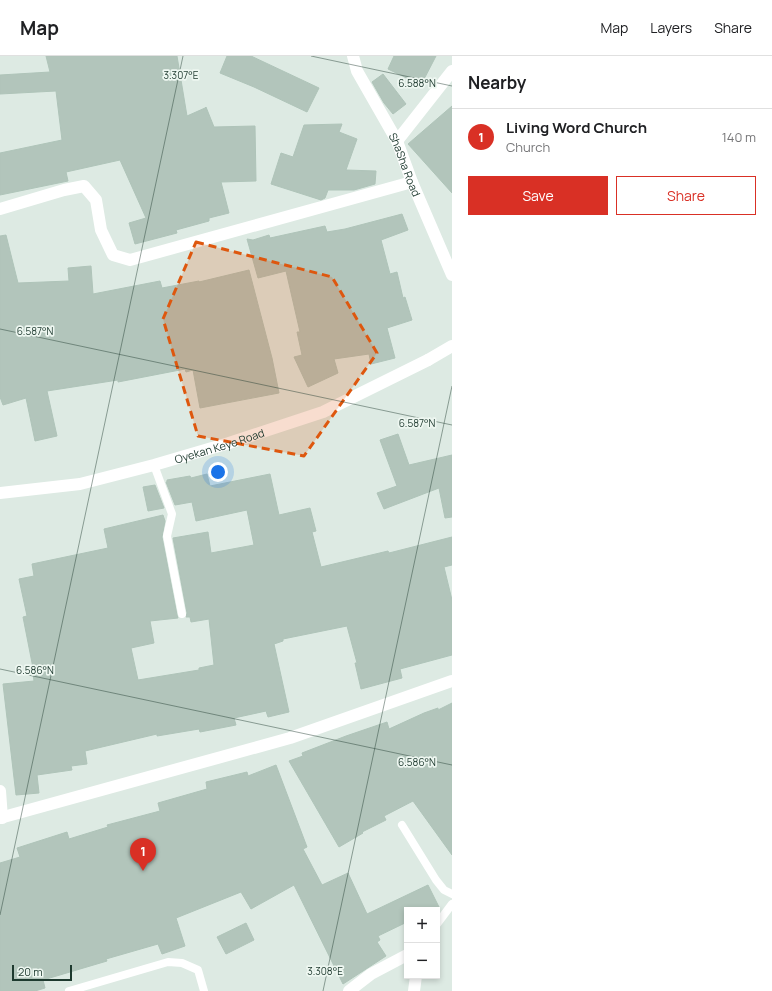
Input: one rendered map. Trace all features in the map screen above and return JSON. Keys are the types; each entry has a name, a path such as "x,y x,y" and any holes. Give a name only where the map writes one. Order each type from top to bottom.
{"street":[{"name":"ShaSha Road","path":"353,56 357,71 398,141 412,182 452,275"},
{"path":"398,141 452,71"},
{"path":"0,209 64,190 84,186 96,200 102,230 113,255 130,260 412,182"},
{"name":"Oyekan Keye Road","path":"0,493 80,484 154,465 229,443 323,412 428,360 452,346"},
{"path":"0,791 1,818 290,738 452,681"},
{"path":"349,991 371,974 404,957"},
{"path":"414,991 416,979"}],"lane":[{"path":"154,465 172,514 167,536 182,614"},
{"path":"402,825 436,880 444,890 452,894"},
{"path":"440,920 452,904"},
{"path":"69,991 168,962 182,963 198,970 204,991"}],"highlighted area":[{"path":"196,242 332,277 377,353 304,456 198,436 163,319"}],"building":[{"path":"46,56 177,56 187,116 206,107 214,127 255,126 256,181 221,182 229,213 209,218 209,221 176,230 177,233 135,244 129,223 146,218 120,160 66,172 68,181 0,195 0,153 62,140 56,91 0,94 0,75 50,72"},
{"path":"227,56 251,56 319,88 307,112 220,73"},
{"path":"394,56 436,56 421,85 388,69"},
{"path":"383,74 406,104 393,114 384,103 372,82"},
{"path":"452,106 452,193 408,144"},
{"path":"342,124 339,132 357,139 346,170 376,171 375,184 354,190 328,190 325,198 321,200 271,184 281,153 293,157 304,125"},
{"path":"402,214 408,230 381,240 390,274 397,272 403,298 405,297 412,320 387,328 395,358 371,364 369,354 334,359 338,373 308,387 294,357 302,355 297,332 300,332 286,271 258,278 247,239 253,240 269,235 270,238 325,226 327,232 345,229"},
{"path":"6,235 18,283 69,281 68,268 91,266 93,294 160,281 162,288 199,282 249,270 272,358 279,393 200,408 193,370 186,372 185,369 118,382 118,380 47,391 57,436 35,441 26,398 3,405 0,397 0,236"},
{"path":"398,434 409,465 452,455 452,517 445,518 439,488 384,509 377,493 397,486 380,440"},
{"path":"207,474 210,486 270,474 279,515 310,508 316,531 312,532 321,567 388,551 389,553 452,537 452,565 444,567 452,600 452,655 400,669 402,678 361,689 355,663 357,663 347,626 283,639 283,641 274,644 289,712 268,717 266,711 234,718 236,725 200,732 199,729 157,736 157,734 85,751 87,764 71,766 72,770 37,775 39,793 16,795 3,684 34,681 34,673 23,617 27,616 19,579 34,576 32,564 108,548 104,529 163,515 165,521 162,537 178,618 150,621 154,643 131,648 138,680 199,670 199,668 214,665 209,619 191,622 190,617 186,617 187,613 173,538 208,532 211,553 254,545 247,510 196,521 192,502 175,505 166,482 167,480 190,476 191,478"},
{"path":"155,485 164,508 148,511 143,487"},
{"path":"452,703 452,855 413,801 384,816 386,820 362,832 363,833 339,847 289,761 303,756 302,753 346,736 387,722 389,729 424,713 438,708 438,710"},
{"path":"276,765 307,847 303,849 322,885 348,873 367,914 428,885 439,907 404,907 404,923 378,936 380,940 377,942 386,956 343,984 294,885 251,909 241,892 176,918 185,946 162,954 158,944 106,959 107,961 43,980 45,988 35,991 0,991 0,863 20,857 17,848 67,832 69,839 108,827 107,825 160,811 158,803 207,789 206,782 247,772 248,776"},
{"path":"246,923 254,940 226,954 217,937"}],"place":[{"name":"Living Word Church","path":"143,871"}]}
